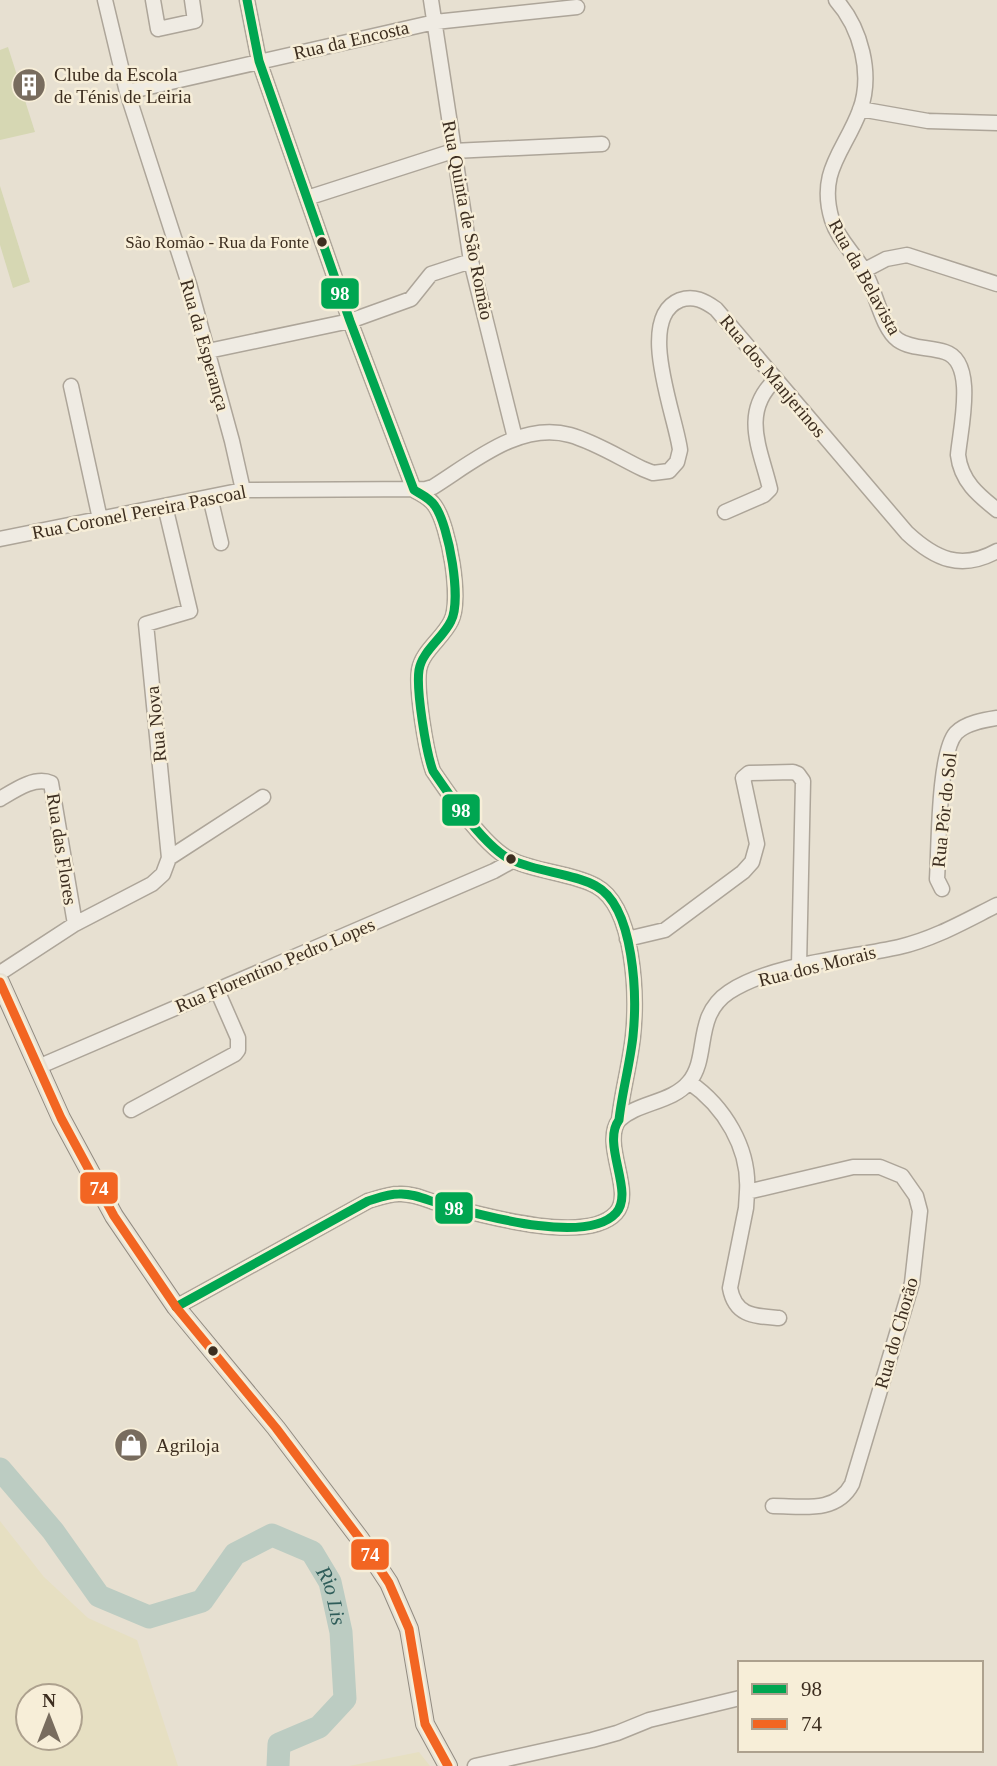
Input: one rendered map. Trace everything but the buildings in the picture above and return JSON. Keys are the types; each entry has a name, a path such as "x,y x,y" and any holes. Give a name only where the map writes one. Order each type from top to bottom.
{"main road":[{"path":"0,982 75,1147 108,1204 176,1307 276,1428 386,1577 409,1629 425,1724 448,1766"}],"street":[{"name":"Rua da Esperança","path":"105,0 127,92 208,351 243,490"},
{"path":"153,0 158,29 195,21 192,0"},
{"path":"176,1307 368,1201 390,1194 413,1195 502,1219 548,1228 584,1226 604,1221 617,1213 622,1203 614,1133 619,1120 634,1022 627,939 612,901 606,893 596,886 512,861 494,849 438,779 428,758 419,670 423,658 451,623 456,596 442,518 432,502 414,490 350,321 259,61 247,0"},
{"name":"Rua Quinta de São Romão","path":"430,0 471,261 516,438"},
{"name":"Rua da Belavista","path":"836,0 846,12 859,37 863,66 860,109 832,165 828,186 828,202 835,230 864,270 894,336 907,344 945,352 958,362 964,383 959,465 971,487 997,510"},
{"name":"Rua da Encosta","path":"127,92 508,7 577,7"},
{"path":"860,109 928,121 997,123"},
{"path":"307,198 453,151 602,144"},
{"path":"864,270 886,259 907,255 997,284"},
{"path":"208,351 350,321 411,299 431,274 471,261"},
{"name":"Rua dos Manjerinos","path":"516,438 540,432 563,433 653,473 669,471 677,462 680,450 660,363 660,335 671,306 684,299 700,299 716,309 907,533 924,549 943,559 967,562 997,551"},
{"path":"724,512 764,495 770,489 755,424 762,395 775,380"},
{"path":"71,386 100,519"},
{"name":"Rua Coronel Pereira Pascoal","path":"0,538 243,490 414,490 433,487 516,438"},
{"path":"210,497 221,543"},
{"name":"Rua Nova","path":"165,506 190,611 146,624 169,858"},
{"name":"Rua Pôr do Sol","path":"942,889 937,879 947,752 957,731 997,718"},
{"path":"627,939 665,930 743,872 752,862 757,844 743,778 749,773 793,772 803,781 799,966"},
{"name":"Rua das Flores","path":"0,799 41,780 51,783 75,924 0,973"},
{"path":"75,924 152,884 163,874 169,858 263,797"},
{"name":"Rua Florentino Pedro Lopes","path":"38,1068 512,861"},
{"name":"Rua dos Morais","path":"689,1082 708,1019 718,1000 746,983 799,966 921,941 997,905"},
{"path":"131,1110 234,1054 238,1049 238,1038 217,990"},
{"path":"619,1120 630,1111 677,1092 689,1082 714,1101 727,1119 747,1171 747,1192 730,1288 732,1301 745,1313 779,1318"},
{"name":"Rua do Chorão","path":"747,1192 853,1167 880,1167 902,1176 916,1196 919,1211 912,1283 852,1484 843,1496 826,1506 773,1506"},
{"path":"475,1766 617,1734 649,1720 738,1698"}],"shaded area":[{"path":"0,1521 44,1577 88,1618 137,1640 178,1766 0,1766"},
{"path":"419,1752 430,1766 349,1766"}],"green space":[{"path":"8,47 35,132 0,140 0,50"},
{"path":"0,186 30,282 13,288 0,245"}],"waterway":[{"name":"Rio Lis","path":"0,1469 53,1531 99,1596 149,1617 202,1601 235,1554 272,1535 312,1552 330,1582 341,1632 345,1699 319,1727 279,1744 278,1766"}],"transit line":[{"name":"98","path":"176,1307 368,1201 387,1195 420,1197 531,1225 581,1227 601,1222 616,1213 621,1204 622,1193 614,1130 619,1120 634,1019 631,954 619,913 609,897 587,882 524,865 503,855 470,822 433,771 422,721 419,670 424,657 451,621 454,611 454,581 445,529 435,506 414,490 350,321 259,61 247,0"},
{"name":"74","path":"0,982 61,1118 114,1216 176,1307 276,1428 360,1539 389,1583 409,1629 425,1724 448,1766"}],"place":[{"name":"Clube da Escola de Ténis de Leiria","path":"29,85"},
{"name":"São Romão - Rua da Fonte","path":"322,242"},
{"name":"Agriloja","path":"131,1445"}]}
